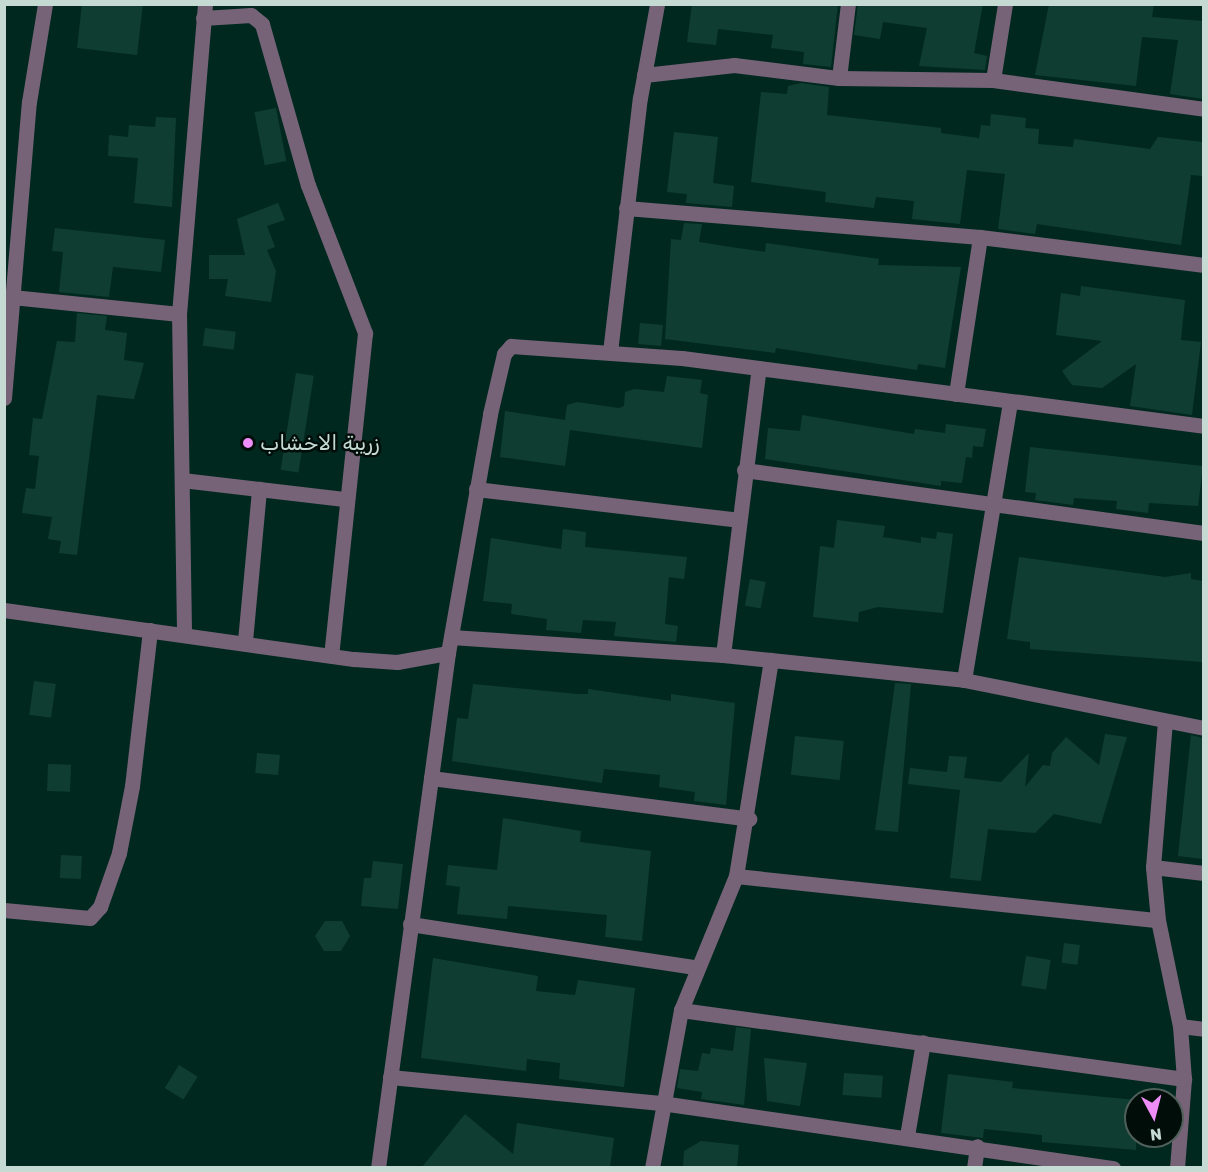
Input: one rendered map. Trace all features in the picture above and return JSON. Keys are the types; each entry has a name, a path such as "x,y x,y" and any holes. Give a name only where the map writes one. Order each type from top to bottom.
{"street":[{"path":"4,399 29,102 45,4"},
{"path":"610,352 626,208 644,75 657,4"},
{"path":"839,78 848,4"},
{"path":"993,80 1005,4"},
{"path":"184,632 179,314 204,11 251,15 262,24 321,221 362,316 365,348 344,499 331,655"},
{"path":"644,75 734,65 839,78 993,80 1203,109"},
{"path":"626,208 980,237 1203,265"},
{"path":"956,394 980,237"},
{"path":"12,297 179,314"},
{"path":"378,1167 448,653 476,489 504,354 521,345 610,352 759,368 1203,426"},
{"path":"723,655 744,470 759,368"},
{"path":"964,680 991,504 1010,402"},
{"path":"744,470 1203,533"},
{"path":"182,480 344,499"},
{"path":"245,641 259,489"},
{"path":"476,489 738,520"},
{"path":"4,610 150,630 184,632 331,655 396,662 448,653"},
{"path":"4,910 90,918 100,907 132,786 150,630"},
{"path":"451,637 723,655 964,680 1203,728"},
{"path":"652,1167 661,1103 681,1010 695,967 736,876 749,819 771,660"},
{"path":"1166,721 1153,867 1158,920 1180,1026 1184,1079 1178,1167"},
{"path":"431,778 749,819"},
{"path":"1153,867 1203,873"},
{"path":"736,876 1158,920"},
{"path":"410,924 695,967"},
{"path":"681,1010 923,1041 1184,1079"},
{"path":"1180,1026 1203,1029"},
{"path":"907,1136 923,1041"},
{"path":"390,1077 661,1103 907,1136 1113,1167"},
{"path":"974,1167 977,1146"}],"building":[{"path":"82,4 143,4 137,55 77,48"},
{"path":"692,4 838,4 831,67 803,64 804,52 771,48 773,35 718,29 716,45 687,42"},
{"path":"858,4 983,4 974,53 987,56 985,70 919,66 927,28 883,22 880,39 854,35"},
{"path":"1049,4 1154,4 1152,17 1203,21 1203,99 1170,94 1178,40 1142,37 1136,86 1035,75"},
{"path":"801,83 829,87 827,115 941,128 941,133 979,138 981,125 990,126 991,114 1026,118 1025,128 1039,129 1038,144 1073,147 1074,139 1150,149 1158,137 1203,142 1203,176 1191,175 1181,245 1037,224 1035,234 998,229 1005,174 967,170 960,224 912,219 914,201 876,197 874,208 825,202 826,192 751,182 761,92 787,94 788,86"},
{"path":"276,108 286,161 265,165 254,112"},
{"path":"156,117 176,118 172,207 134,203 138,158 108,156 109,135 128,137 129,125 155,127"},
{"path":"674,132 718,137 713,183 734,186 732,207 686,203 687,194 667,192"},
{"path":"278,203 285,220 267,226 275,247 267,250 276,271 271,302 225,296 228,279 209,279 209,255 245,255 237,219"},
{"path":"684,223 702,224 699,242 765,252 766,243 879,259 878,265 961,267 945,368 918,364 917,370 776,348 775,353 665,339 671,239 681,240"},
{"path":"55,228 165,240 161,272 113,267 109,297 59,292 63,252 52,251"},
{"path":"1081,286 1185,300 1181,340 1201,342 1192,415 1130,406 1136,364 1102,388 1072,385 1062,371 1102,341 1056,335 1061,293 1080,296"},
{"path":"77,313 107,316 105,330 127,333 124,360 144,363 134,399 97,395 77,555 59,553 61,541 48,539 52,517 22,513 26,488 35,489 39,456 29,455 33,418 42,419 57,341 75,342"},
{"path":"640,323 663,325 661,346 638,344"},
{"path":"205,328 236,332 234,350 203,346"},
{"path":"296,373 314,376 298,473 281,470"},
{"path":"667,376 702,380 700,393 708,395 702,448 570,430 565,466 500,457 505,411 565,420 567,405 577,402 619,408 624,406 625,392 634,389 664,392"},
{"path":"802,415 914,434 915,429 945,433 946,424 986,429 983,447 973,446 972,458 966,457 962,483 941,481 941,486 765,459 768,428 800,431"},
{"path":"1030,447 1203,466 1198,506 1149,503 1148,513 1116,509 1117,501 1074,498 1073,505 1035,500 1036,493 1025,492"},
{"path":"837,520 885,526 883,537 921,543 921,537 936,539 937,532 953,534 943,613 878,607 859,612 858,622 813,617 820,546 834,548"},
{"path":"563,529 586,532 585,547 687,557 684,579 669,577 665,624 678,626 676,642 614,636 616,622 583,620 581,633 546,630 547,619 511,614 512,604 483,601 491,538 561,549"},
{"path":"1019,557 1165,577 1191,573 1191,579 1203,581 1203,662 1030,649 1030,642 1007,639"},
{"path":"750,579 766,582 761,609 745,606"},
{"path":"34,681 56,684 51,718 29,715"},
{"path":"895,683 911,684 898,832 875,830"},
{"path":"473,684 577,694 588,694 588,689 671,701 671,694 735,703 726,805 694,801 695,792 659,787 660,775 604,769 602,783 452,761 457,718 468,719"},
{"path":"1105,734 1127,737 1101,824 1054,814 1035,833 988,829 981,881 950,878 960,790 908,784 910,768 947,772 949,756 967,757 964,778 1001,782 1029,753 1025,787 1043,765 1050,766 1052,753 1066,737 1099,765"},
{"path":"1191,735 1203,738 1203,859 1178,856"},
{"path":"795,736 844,741 840,780 791,775"},
{"path":"257,753 280,755 278,775 255,773"},
{"path":"48,764 71,765 70,792 47,791"},
{"path":"503,818 581,831 580,842 651,851 642,941 605,937 607,915 508,906 507,919 457,914 460,887 446,885 448,865 497,870"},
{"path":"61,855 82,856 81,879 60,878"},
{"path":"373,861 403,864 398,909 361,906 364,878 371,878"},
{"path":"325,921 342,921 350,936 341,951 324,951 315,936"},
{"path":"1064,943 1080,945 1077,965 1062,963"},
{"path":"1026,956 1051,960 1046,990 1021,986"},
{"path":"433,958 538,976 536,991 575,995 578,980 635,988 624,1087 559,1079 560,1063 527,1059 526,1071 421,1058"},
{"path":"736,1027 751,1029 744,1105 701,1099 702,1092 677,1088 680,1069 698,1071 702,1053 710,1054 711,1048 733,1051"},
{"path":"764,1058 807,1063 800,1106 767,1101"},
{"path":"179,1065 198,1077 183,1100 165,1088"},
{"path":"844,1073 883,1076 881,1098 842,1095"},
{"path":"948,1074 1013,1082 1012,1088 1124,1099 1124,1148 1136,1148 1136,1150 1042,1142 1042,1135 984,1129 983,1138 941,1133"},
{"path":"465,1114 513,1154 517,1123 614,1138 610,1167 422,1167"},
{"path":"701,1141 739,1145 737,1167 683,1167 684,1151"}],"place":[{"name":"زريبة الاخشاب","path":"248,443"}]}
